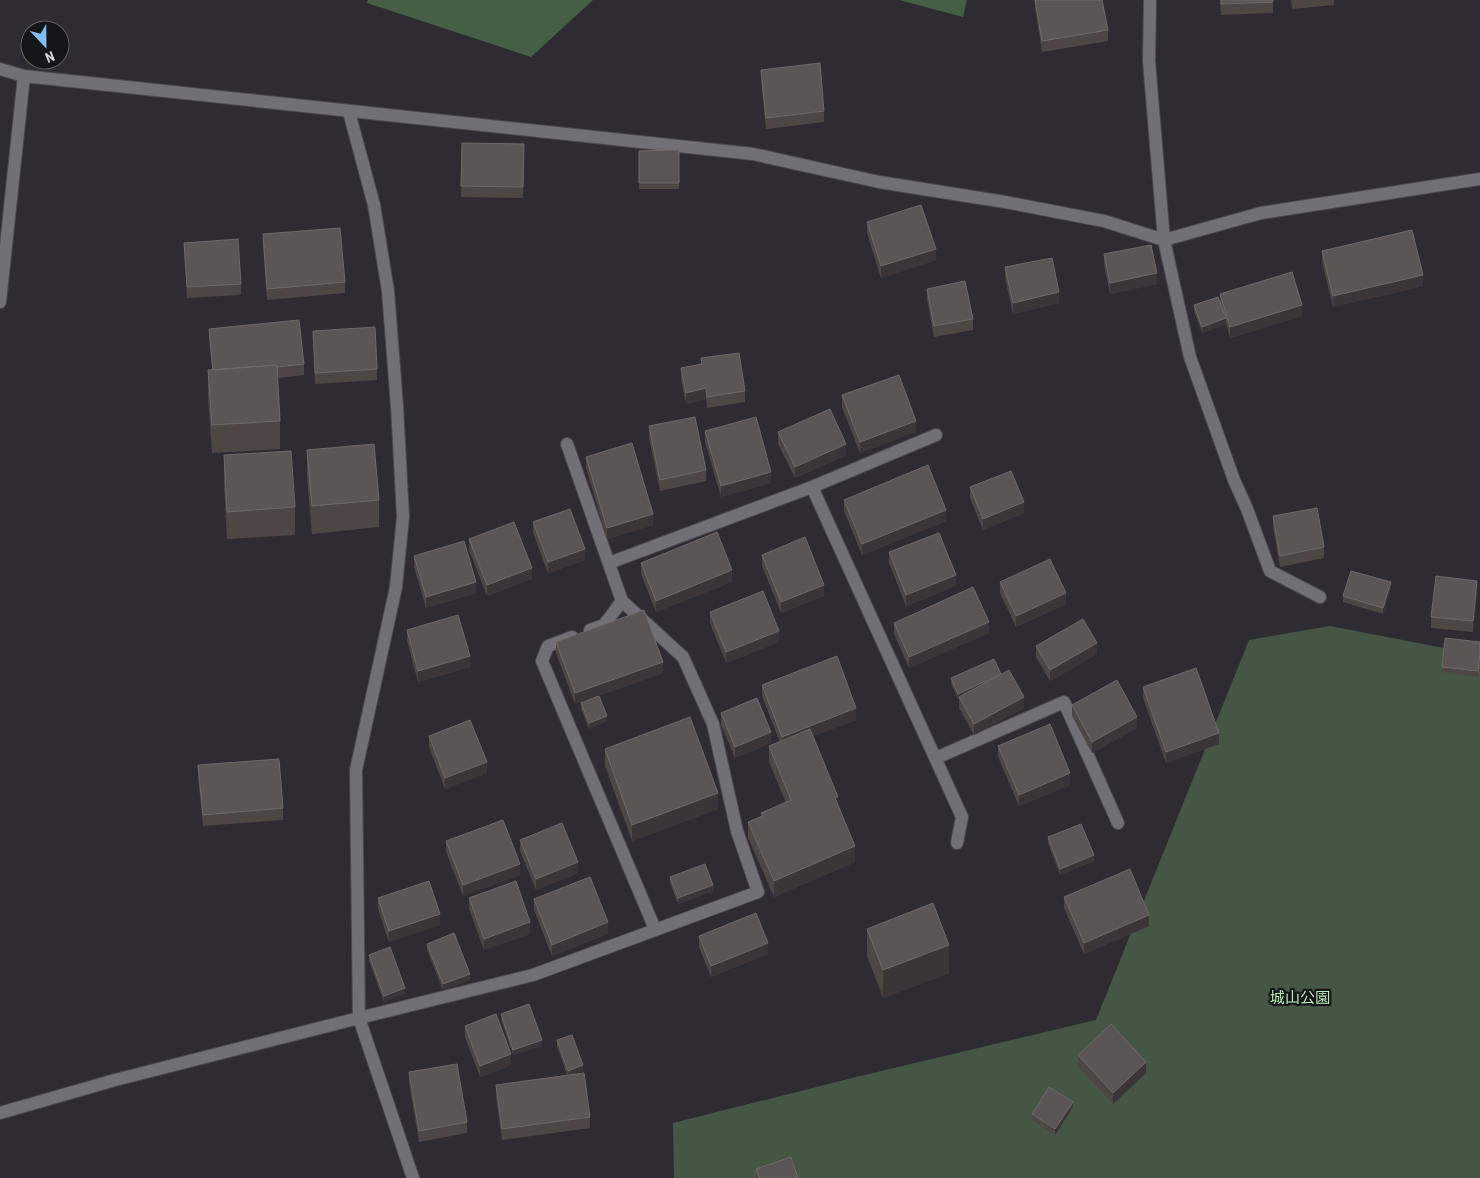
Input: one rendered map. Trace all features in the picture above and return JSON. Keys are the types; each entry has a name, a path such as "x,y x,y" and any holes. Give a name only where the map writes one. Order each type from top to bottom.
{"street":[{"path":"1150,0 1149,61 1164,240 1190,357 1234,480 1270,571 1320,596"},
{"path":"0,69 24,76 753,154 879,182 1104,221 1164,240 1261,213 1480,179"},
{"path":"0,302 24,76"},
{"path":"349,112 374,205 388,291 403,517 396,588 356,770 359,1018 414,1178"},
{"path":"609,563 812,487 936,435"},
{"path":"0,1113 115,1080 533,975 758,892 738,831 713,724 683,657 622,601 567,444"},
{"path":"812,487 962,817 957,843"},
{"path":"622,601 604,625 548,646 542,661 655,929"},
{"path":"936,758 1064,702 1118,823"}],"green space":[{"path":"368,0 593,0 531,57 367,3"},
{"path":"899,0 967,0 963,17"},
{"name":"城山公園","path":"1330,626 1480,655 1480,1178 674,1178 673,1123 1096,1020 1249,640"}],"building":[{"path":"1035,0 1102,0 1108,30 1042,41"},
{"path":"1221,0 1273,0 1273,2 1221,4"},
{"path":"820,63 824,111 766,118 761,70"},
{"path":"462,143 524,144 523,187 461,186"},
{"path":"679,150 679,183 639,183 639,151"},
{"path":"921,205 936,249 881,266 867,222"},
{"path":"340,228 345,282 267,289 263,234"},
{"path":"1412,230 1423,275 1333,296 1322,251"},
{"path":"238,239 241,284 187,287 184,243"},
{"path":"1151,245 1157,273 1110,283 1104,254"},
{"path":"1052,258 1059,292 1013,303 1005,267"},
{"path":"1292,272 1302,305 1230,327 1220,294"},
{"path":"965,281 973,319 934,326 927,289"},
{"path":"1218,297 1226,318 1202,327 1194,305"},
{"path":"299,320 304,364 213,370 209,329"},
{"path":"375,327 377,369 315,373 313,331"},
{"path":"739,353 745,391 707,397 706,388 686,393 681,368 702,364 701,358"},
{"path":"277,365 280,421 212,425 208,370"},
{"path":"899,375 916,421 860,442 842,395"},
{"path":"830,409 846,444 795,467 778,432"},
{"path":"695,417 706,470 660,480 649,426"},
{"path":"756,417 771,472 721,486 705,431"},
{"path":"632,443 653,514 607,528 586,457"},
{"path":"374,444 379,500 312,506 307,450"},
{"path":"291,451 295,507 227,512 224,455"},
{"path":"928,465 946,510 862,544 844,500"},
{"path":"1011,471 1024,502 983,519 970,487"},
{"path":"1317,508 1324,547 1280,556 1273,516"},
{"path":"570,509 585,549 548,562 533,522"},
{"path":"514,522 532,568 487,585 469,539"},
{"path":"717,532 732,570 656,601 641,563"},
{"path":"939,533 956,575 906,595 889,552"},
{"path":"805,537 824,585 781,602 762,555"},
{"path":"464,541 476,582 426,597 414,556"},
{"path":"1050,559 1066,593 1016,616 1000,582"},
{"path":"1351,571 1391,582 1383,608 1343,596"},
{"path":"1436,576 1477,581 1473,621 1431,617"},
{"path":"973,587 989,622 909,657 894,623"},
{"path":"763,591 779,631 726,652 710,612"},
{"path":"644,610 663,662 575,693 556,642"},
{"path":"458,615 470,656 418,671 407,630"},
{"path":"1083,619 1097,643 1050,670 1036,646"},
{"path":"1445,638 1480,642 1478,671 1442,667"},
{"path":"837,656 856,708 782,737 762,685"},
{"path":"994,659 1001,674 958,694 951,678"},
{"path":"1196,668 1219,733 1166,752 1143,687"},
{"path":"1009,670 1024,697 974,724 959,697"},
{"path":"1117,680 1137,717 1092,742 1072,705"},
{"path":"599,696 607,716 589,723 581,703"},
{"path":"757,698 771,732 735,747 721,713"},
{"path":"690,717 718,793 632,825 605,749"},
{"path":"470,720 487,762 445,778 429,736"},
{"path":"1050,724 1070,773 1019,795 998,746"},
{"path":"810,729 838,797 835,798 855,846 774,881 748,822 763,816 761,813 791,800 769,746"},
{"path":"279,759 283,808 203,815 198,765"},
{"path":"503,820 520,864 463,885 446,841"},
{"path":"562,823 578,862 536,879 520,840"},
{"path":"1081,824 1094,855 1060,869 1048,837"},
{"path":"705,864 713,885 678,898 670,877"},
{"path":"1130,869 1149,915 1084,943 1064,897"},
{"path":"590,877 608,922 552,945 534,899"},
{"path":"429,881 440,914 389,931 378,898"},
{"path":"516,881 530,922 484,939 469,898"},
{"path":"933,903 949,945 883,970 867,929"},
{"path":"756,913 768,943 711,966 699,936"},
{"path":"454,933 470,974 443,984 427,944"},
{"path":"390,947 405,988 384,996 369,955"},
{"path":"529,1004 542,1040 513,1050 501,1014"},
{"path":"496,1014 511,1054 480,1066 465,1026"},
{"path":"1111,1024 1146,1062 1113,1093 1078,1055"},
{"path":"572,1035 583,1065 568,1071 557,1040"},
{"path":"457,1064 467,1122 419,1131 409,1072"},
{"path":"584,1073 590,1117 502,1129 496,1085"},
{"path":"1049,1087 1073,1102 1055,1129 1032,1114"},
{"path":"791,1157 798,1178 759,1178 756,1169"}]}
